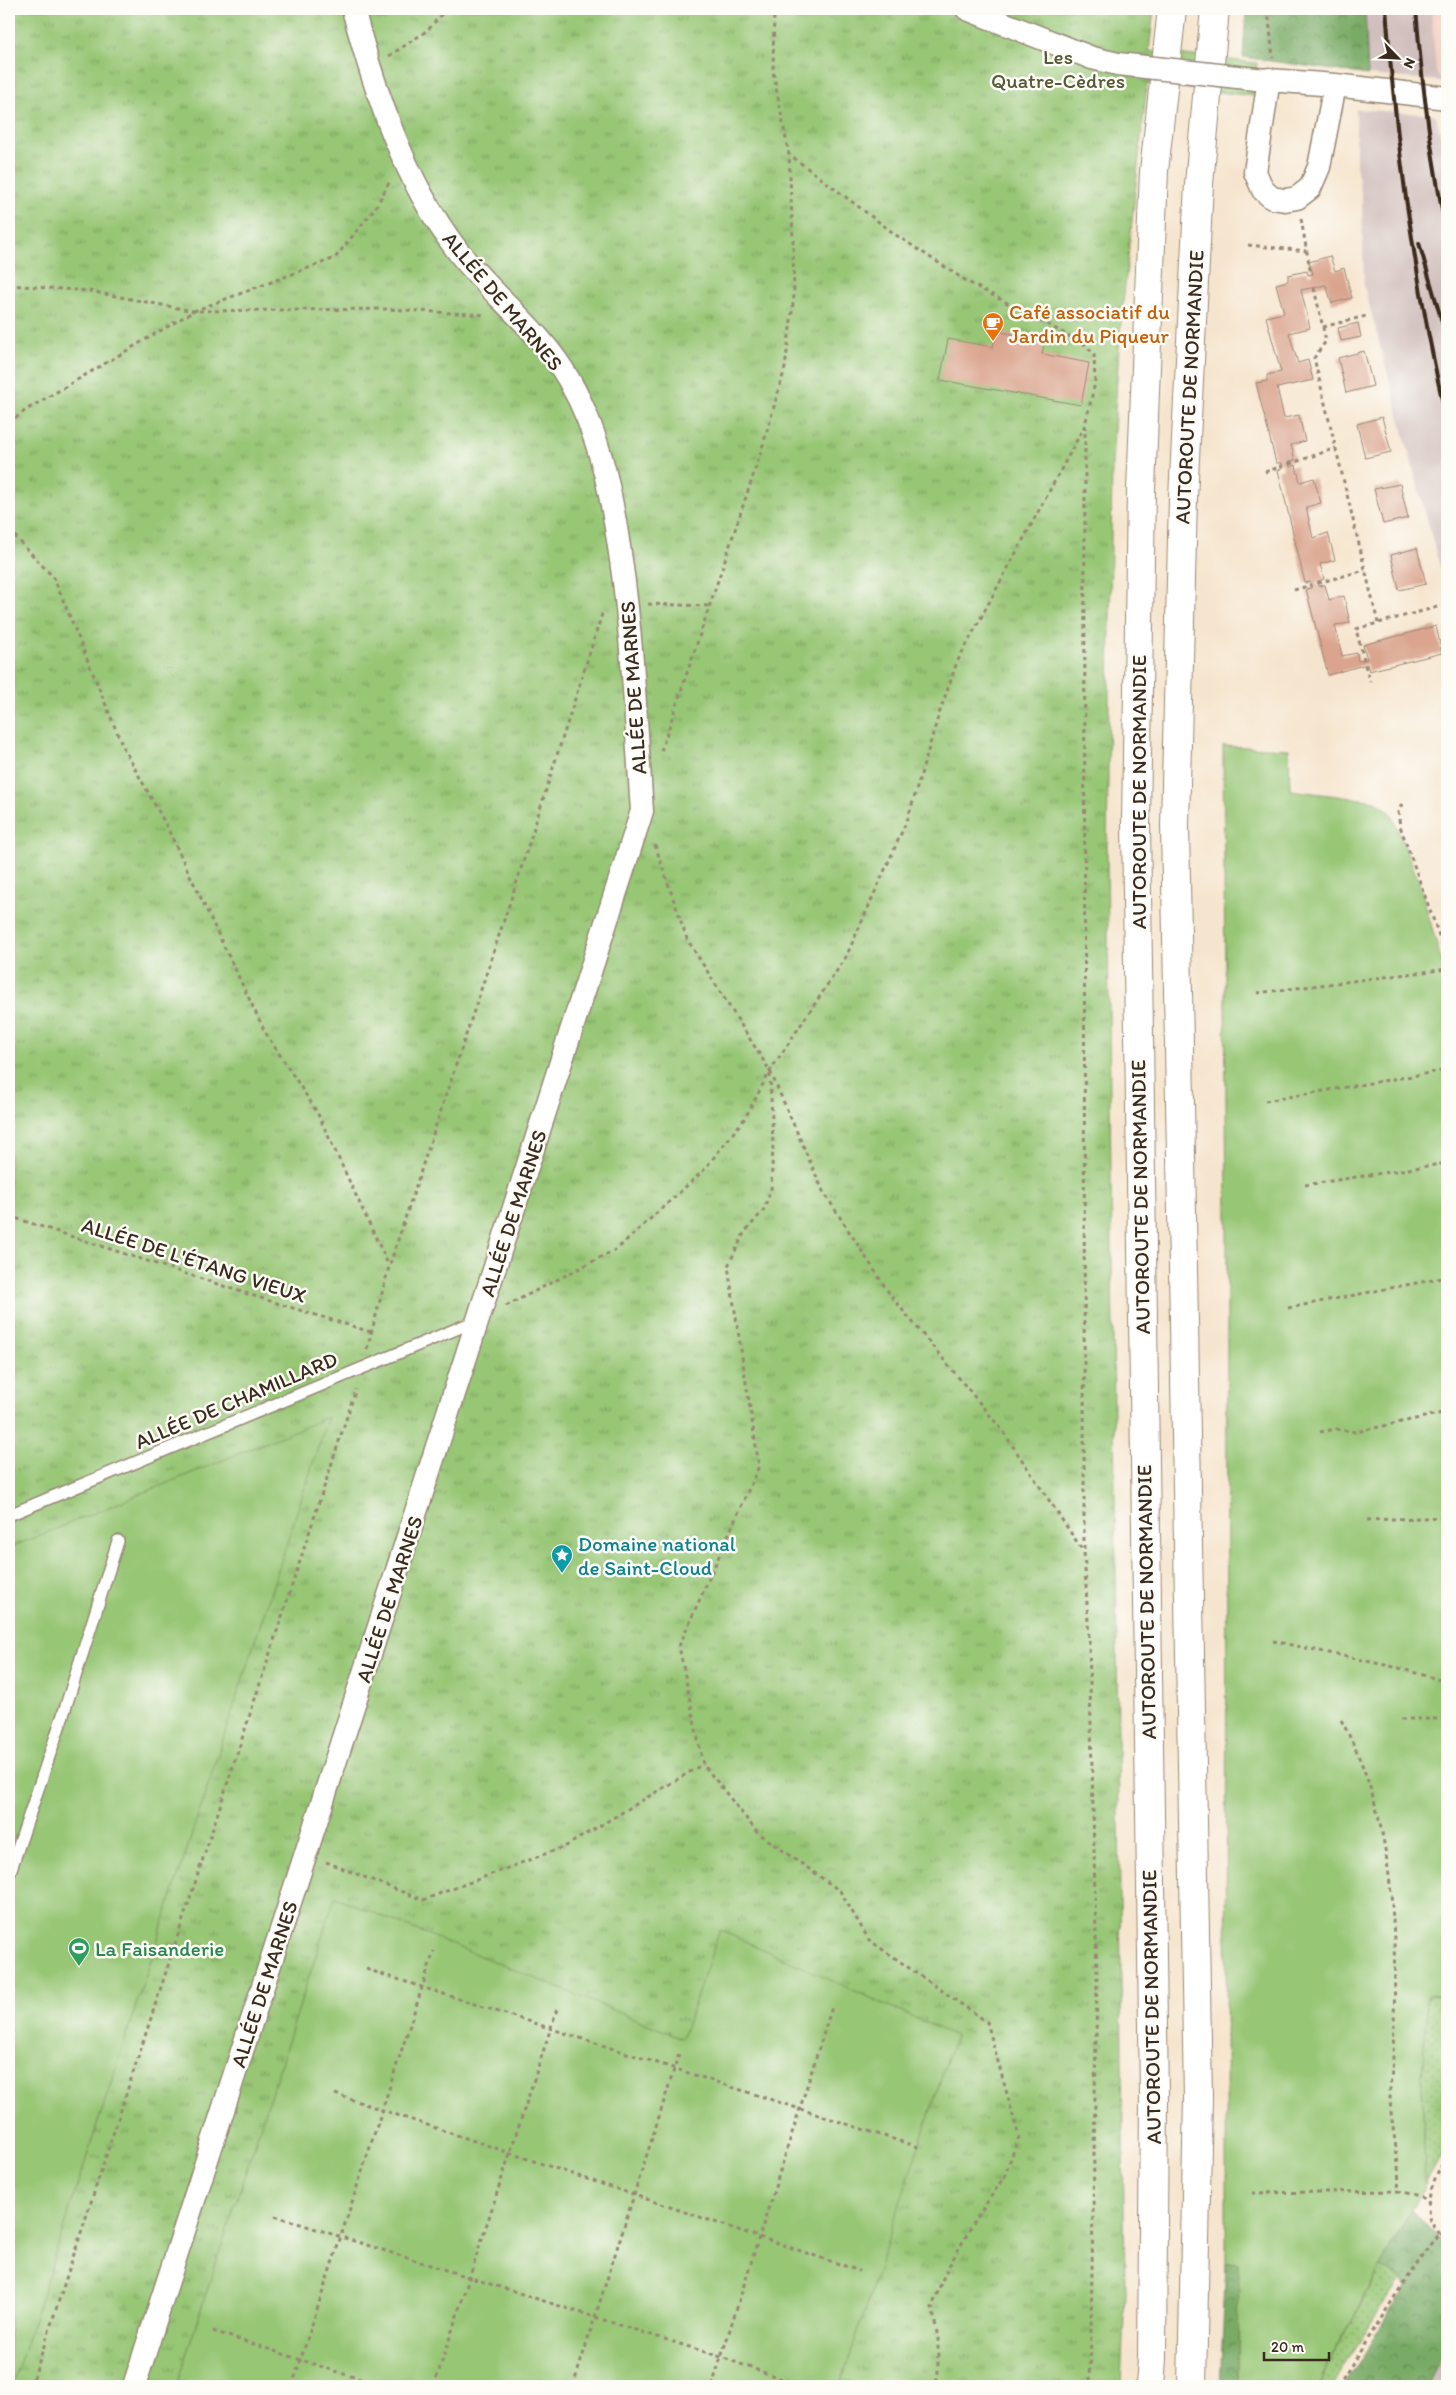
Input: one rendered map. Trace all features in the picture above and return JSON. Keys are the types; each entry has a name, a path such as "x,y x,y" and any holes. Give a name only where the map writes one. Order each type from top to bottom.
{"highway":[{"name":"AUTOROUTE DE NORMANDIE","path":"1150,2386 1152,2359 1154,2097 1136,822 1141,490 1154,171 1172,9"},
{"name":"AUTOROUTE DE NORMANDIE","path":"1192,2386 1198,2098 1175,825 1183,498 1199,184 1215,9"}],"street":[{"name":"ALLÉE DE MARNES","path":"134,2386 642,811 627,604 613,505 603,460 588,420 568,378 519,318 458,252 438,224 404,157 369,68 352,9"},
{"path":"966,9 1092,58 1118,64 1268,73 1335,85 1447,98"},
{"path":"1268,73 1255,172 1263,190 1272,198 1285,200 1297,198 1310,188 1319,167 1335,85"}],"lane":[{"name":"ALLÉE DE CHAMILLARD","path":"9,1515 478,1320"},
{"path":"9,1876 63,1716 118,1541"}],"path":[{"path":"369,68 428,30 446,9"},
{"name":"ALLÉE DE MARNES","path":"659,760 761,452 785,368 794,296 789,155 773,71 774,9"},
{"path":"1268,9 1273,61 1268,73"},
{"path":"789,155 896,235 968,282 1084,344 1094,354 1095,383 1085,424 1084,1551 1089,1640 1097,1980 1090,2386"},
{"path":"9,423 26,410 194,311 335,258 375,208 404,157"},
{"path":"1297,198 1311,275"},
{"path":"1248,245 1306,251"},
{"path":"9,285 89,291 194,311 386,309 519,318"},
{"path":"1314,288 1326,340 1314,358 1378,623"},
{"path":"1324,327 1366,316"},
{"path":"478,1320 617,1249 703,1171 745,1118 770,1071 846,957 908,818 939,714 957,662 1085,424"},
{"path":"1289,464 1336,448"},
{"path":"1265,472 1282,466"},
{"path":"9,530 54,578 123,748 165,823 265,1032 317,1112 389,1267"},
{"path":"1318,584 1365,570"},
{"path":"1294,590 1311,585"},
{"path":"627,604 709,606"},
{"path":"1364,660 1356,629 1441,606"},
{"path":"31,2386 362,1368 389,1267 518,878 602,614"},
{"path":"1365,665 1370,682"},
{"path":"1402,804 1398,812 1400,826 1447,958"},
{"path":"642,811 687,940 770,1071 823,1191 886,1288 1002,1430 1084,1551"},
{"path":"1256,993 1447,969"},
{"path":"1264,1101 1447,1070"},
{"path":"770,1071 773,1144 771,1190 763,1211 744,1233 728,1266 759,1466 679,1646 703,1764 757,1832 840,1890 869,1940 987,2022 1019,2136 1004,2177 974,2222 945,2273 932,2307 938,2338 938,2377 934,2386"},
{"path":"1305,1185 1447,1163"},
{"name":"ALLÉE DE L'ÉTANG VIEUX","path":"9,1216 371,1332"},
{"path":"1288,1308 1447,1277"},
{"path":"1320,1432 1336,1429 1356,1432 1447,1412"},
{"path":"1367,1520 1447,1518"},
{"path":"1274,1641 1399,1668 1447,1682"},
{"path":"1401,1719 1447,1719"},
{"path":"1341,1720 1356,1748 1370,1783 1388,1856 1394,1970 1393,2057 1390,2091 1391,2120 1399,2176 1398,2190"},
{"path":"306,1854 423,1900 566,1846 703,1764"},
{"path":"292,2386 434,1951"},
{"path":"366,1969 918,2147"},
{"path":"434,2386 558,2006"},
{"path":"712,2386 832,2007"},
{"path":"573,2386 679,2054"},
{"path":"335,2094 860,2271"},
{"path":"1447,2156 1436,2176 1429,2203 1429,2219 1440,2234 1447,2238"},
{"path":"1252,2193 1398,2190 1422,2196 1429,2203"},
{"path":"275,2216 721,2357 802,2386"},
{"path":"1338,2386 1408,2276 1440,2234"},
{"path":"213,2331 381,2386"}],"shaded area":[{"path":"1365,9 1431,9 1436,72 1442,81 1368,75"},
{"path":"1431,9 1447,9 1447,80 1442,81 1436,72"},
{"path":"1356,109 1436,115 1447,159 1447,593 1364,286 1362,199 1356,164"},
{"path":"1447,2345 1447,2386 1429,2386 1438,2368"}],"green space":[{"name":"Domaine national de Saint-Cloud","path":"9,9 1154,9 1149,51 1257,63 1254,96 1147,84 1120,331 1112,464 1107,854 1125,2293 1121,2386 9,2386"},
{"path":"1246,9 1365,9 1368,75 1243,57"},
{"path":"1223,746 1289,749 1290,790 1376,801 1391,813 1419,882 1447,980 1447,1995 1427,1996 1422,2079 1425,2184 1323,2374 1319,2386 1238,2386 1239,2262 1226,2263 1227,1222"},
{"name":"La Faisanderie","path":"328,1417 12,2386 9,2386 9,1548"},
{"path":"335,1897 682,2038 720,1930 955,2036 840,2386 176,2386"},
{"path":"1427,1995 1447,1995 1447,2144 1425,2184 1422,2079"},
{"path":"1412,2209 1432,2233 1447,2245 1447,2345 1429,2386 1344,2386 1406,2287 1395,2275 1381,2267"},
{"path":"1239,2261 1238,2386 1220,2386 1226,2263"},
{"path":"1381,2267 1395,2275 1400,2281 1372,2321 1332,2386 1319,2386 1323,2375"}],"building":[{"path":"1330,256 1335,271 1344,268 1352,298 1332,303 1326,285 1301,290 1310,328 1289,333 1298,363 1308,360 1313,380 1277,388 1284,418 1299,415 1305,441 1291,445 1295,460 1288,462 1290,467 1296,465 1300,482 1314,478 1321,503 1306,507 1313,538 1328,533 1335,560 1320,564 1324,579 1317,581 1318,586 1325,585 1329,600 1344,596 1350,623 1335,625 1342,656 1357,653 1358,661 1367,659 1363,645 1436,626 1442,653 1369,671 1367,664 1328,675 1306,589 1311,588 1311,585 1310,582 1305,583 1278,470 1283,468 1282,463 1276,463 1256,383 1267,381 1267,375 1281,372 1266,317 1284,313 1276,284 1288,281 1288,275 1307,271 1308,275 1313,274 1309,262"},
{"path":"1358,323 1361,337 1341,341 1338,328"},
{"path":"996,331 1045,340 1042,354 1089,363 1081,405 940,380 948,339 993,347"},
{"path":"1364,351 1373,386 1346,393 1338,358"},
{"path":"1382,417 1391,452 1365,458 1357,424"},
{"path":"1400,484 1408,518 1383,524 1374,489"},
{"path":"1417,548 1426,584 1399,590 1391,555"}],"railway":[{"path":"1386,9 1395,113 1409,217 1426,320 1447,422"},
{"path":"1416,9 1428,122 1447,234"},
{"path":"1419,243 1447,339"},
{"path":"1444,2386 1447,2379"}],"place":[{"name":"Café associatif du Jardin du Piqueur","path":"993,342"},
{"name":"Domaine national de Saint-Cloud","path":"562,1574"},
{"name":"La Faisanderie","path":"79,1967"}],"park label":[{"name":"Les Quatre-Cèdres","path":"1058,68"}]}
